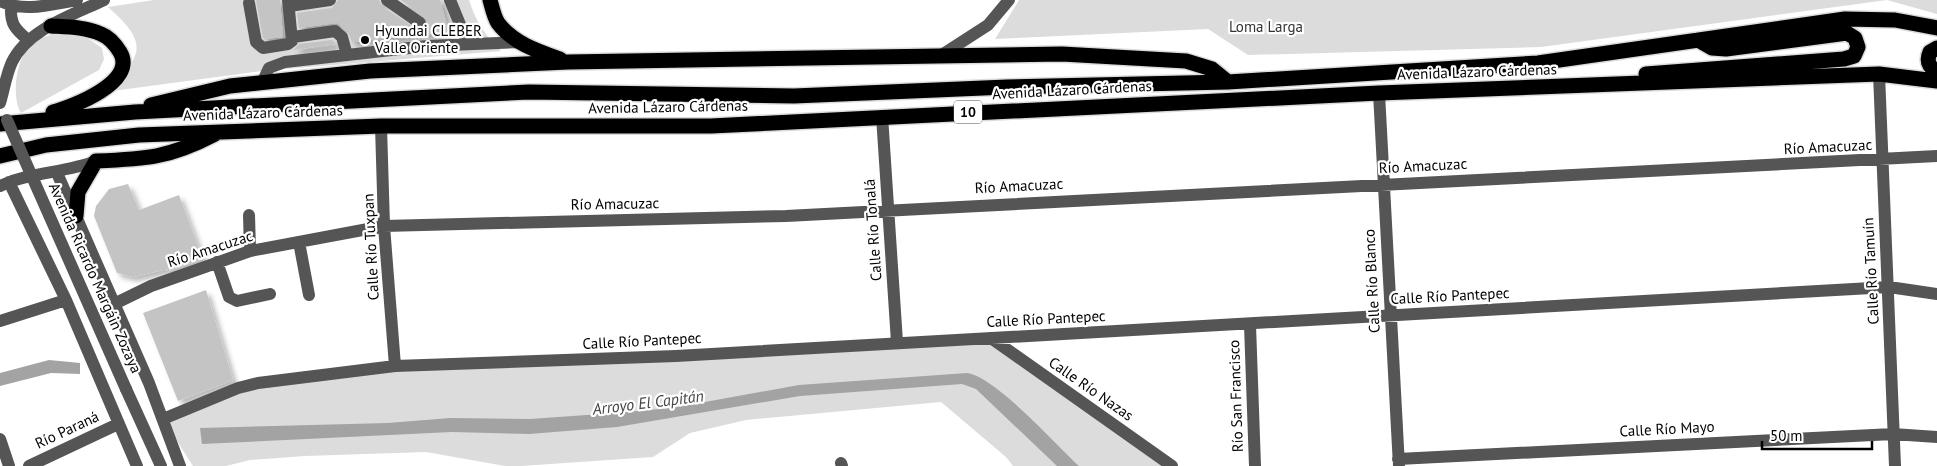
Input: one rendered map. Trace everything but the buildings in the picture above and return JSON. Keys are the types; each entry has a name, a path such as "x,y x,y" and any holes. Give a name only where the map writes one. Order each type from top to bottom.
{"highway":[{"path":"490,0 497,22 520,42 530,49 568,62"},
{"name":"Avenida Lázaro Cárdenas","path":"23,120 135,112 530,92 794,96 1007,87 1228,82 1538,63 1853,19 1895,20 1937,28"},
{"path":"2,124 23,120 85,102 112,82 121,69 122,55 115,43 102,34 82,28 51,26"},
{"path":"1627,84 1645,75 1658,72 1844,59 1854,56 1858,48 1855,38 1847,33 1726,48 1712,48 1698,40"},
{"path":"1937,48 1930,52 1928,59 1930,66 1937,72"},
{"path":"135,112 152,104 198,92 262,83 370,71 568,62 1062,54 1186,60 1212,69 1228,82"},
{"name":"Avenida Lázaro Cárdenas","path":"0,156 46,145 139,135 381,126 711,126 882,116 1379,93 1879,74 1937,81"},
{"path":"76,216 78,192 96,161 165,155 191,147 218,132"}],"street":[{"path":"28,40 14,28 5,4 38,7 77,0"},
{"path":"0,103 12,61 28,40 51,26 104,0"},
{"path":"249,3 256,42 260,47 288,44 293,37 288,3 330,0"},
{"path":"387,0 420,23"},
{"path":"450,0 468,44"},
{"path":"940,56 988,26 1009,0"},
{"path":"293,37 335,31 342,37 347,55"},
{"path":"262,83 269,68 275,64 427,46 520,42"},
{"name":"Calle Río Tamuín","path":"1879,74 1881,160 1889,287 1894,466"},
{"name":"Calle Río Blanco","path":"1379,93 1399,462"},
{"name":"Avenida Ricardo Margáin Zozaya","path":"0,103 2,124 161,466"},
{"name":"Calle Río Tonalá","path":"882,116 897,342"},
{"name":"Calle Río Tuxpan","path":"381,126 384,226 395,366"},
{"name":"Río Amacuzac","path":"114,304 151,286 250,252 384,226 786,216 888,209 1937,156"},
{"path":"96,161 57,173 5,184 66,300 137,466"},
{"name":"Avenida Ricardo Margáin Zozaya","path":"57,173 163,419 180,466"},
{"path":"249,215 250,252"},
{"path":"299,242 309,295"},
{"path":"217,262 230,297 237,301 270,294"},
{"name":"Calle Río Pantepec","path":"163,419 238,388 258,383 395,366 676,356 897,342 1250,325 1889,287 1937,294"},
{"path":"0,322 66,300"},
{"name":"Río San Francisco","path":"1250,325 1255,466"},
{"name":"Calle Río Nazas","path":"991,338 1172,466"},
{"name":"Río Paraná","path":"31,466 118,424"},
{"name":"Calle Río Mayo","path":"1399,462 1893,434 1937,437"},
{"path":"0,439 9,466"}],"green space":[{"path":"154,0 469,0 482,28 501,51 261,71 105,92 127,69 134,59 136,50 136,41 131,31 108,7"},
{"name":"Loma Larga","path":"1019,0 1887,0 1541,47 1248,55 1208,29 995,39"},
{"path":"1887,0 1937,0 1937,14"},
{"path":"63,33 80,33 102,48 104,59 99,70 21,113 16,98 16,78 25,51 30,45 41,38"},
{"path":"991,338 1172,466 1013,466 1006,457 941,402 746,420 690,433 653,457 521,466 505,466 426,452 305,456 250,460 226,466 193,466 163,419 238,388 395,366"}],"shaded area":[{"path":"49,360 80,363 80,374 51,373 0,386 0,373"},
{"path":"967,373 979,377 994,386 1041,428 1079,466 1057,466 976,389 962,384 800,396 617,427 529,434 452,432 202,444 200,428 388,423 450,418 530,419 615,413 672,408 799,385"}],"place":[{"name":"Hyundai CLEBER Valle Oriente","path":"365,40"}],"water label":[{"name":"Arroyo El Capitán","path":"648,402"}]}
